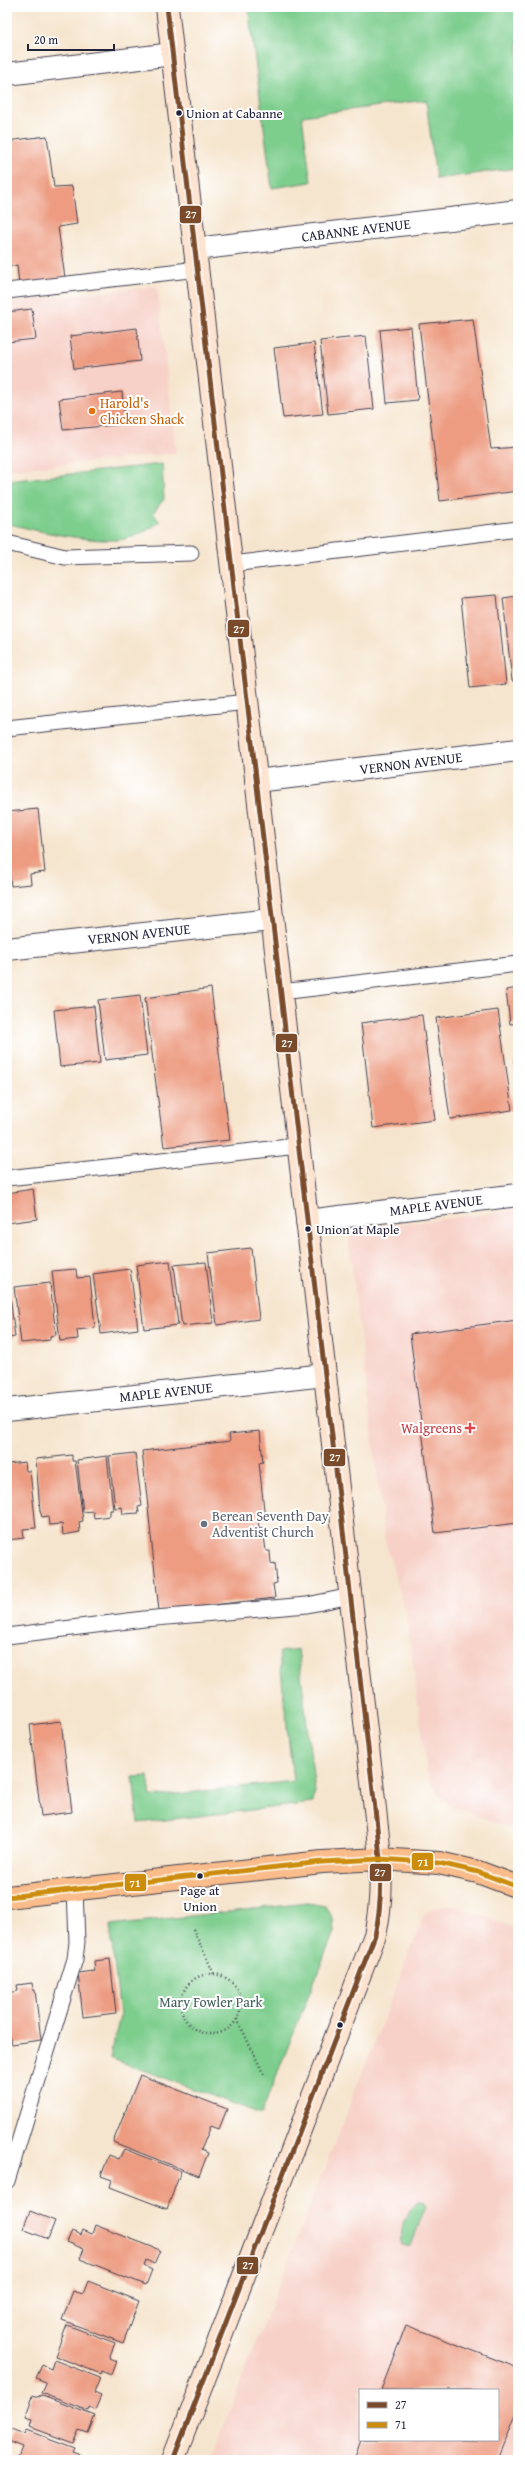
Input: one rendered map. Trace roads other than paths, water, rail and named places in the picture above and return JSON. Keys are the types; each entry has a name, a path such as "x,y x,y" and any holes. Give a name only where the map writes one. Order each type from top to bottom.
{"main road":[{"path":"167,7 232,564 271,920 281,992 351,1596 380,1859 381,1893 380,1914 375,1935 173,2460"},
{"path":"7,1897 326,1861 380,1859 442,1864 478,1872 518,1887"}],"street":[{"path":"7,74 173,54"},
{"name":"CABANNE AVENUE","path":"196,259 518,211"},
{"name":"VERNON AVENUE","path":"256,782 518,750"},
{"name":"VERNON AVENUE","path":"7,949 271,920"},
{"name":"MAPLE AVENUE","path":"307,1221 518,1195"},
{"name":"MAPLE AVENUE","path":"7,1410 325,1374"}],"lane":[{"path":"7,291 196,259"},
{"path":"232,564 518,529"},
{"path":"7,543 65,557 191,553"},
{"path":"7,728 247,702"},
{"path":"281,992 518,964"},
{"path":"7,1178 298,1146"},
{"path":"7,1636 144,1619 307,1605 351,1596"},
{"path":"7,2181 75,1959 77,1942 76,1889"}],"place":[{"name":"Union at Cabanne","path":"179,113"},
{"name":"Harold's Chicken Shack","path":"92,411"},
{"name":"Union at Maple","path":"308,1229"},
{"name":"Walgreens","path":"470,1428"},
{"name":"Berean Seventh Day Adventist Church","path":"204,1524"},
{"name":"Page at Union","path":"200,1876"}],"park label":[{"name":"Mary Fowler Park","path":"211,2002"}]}
